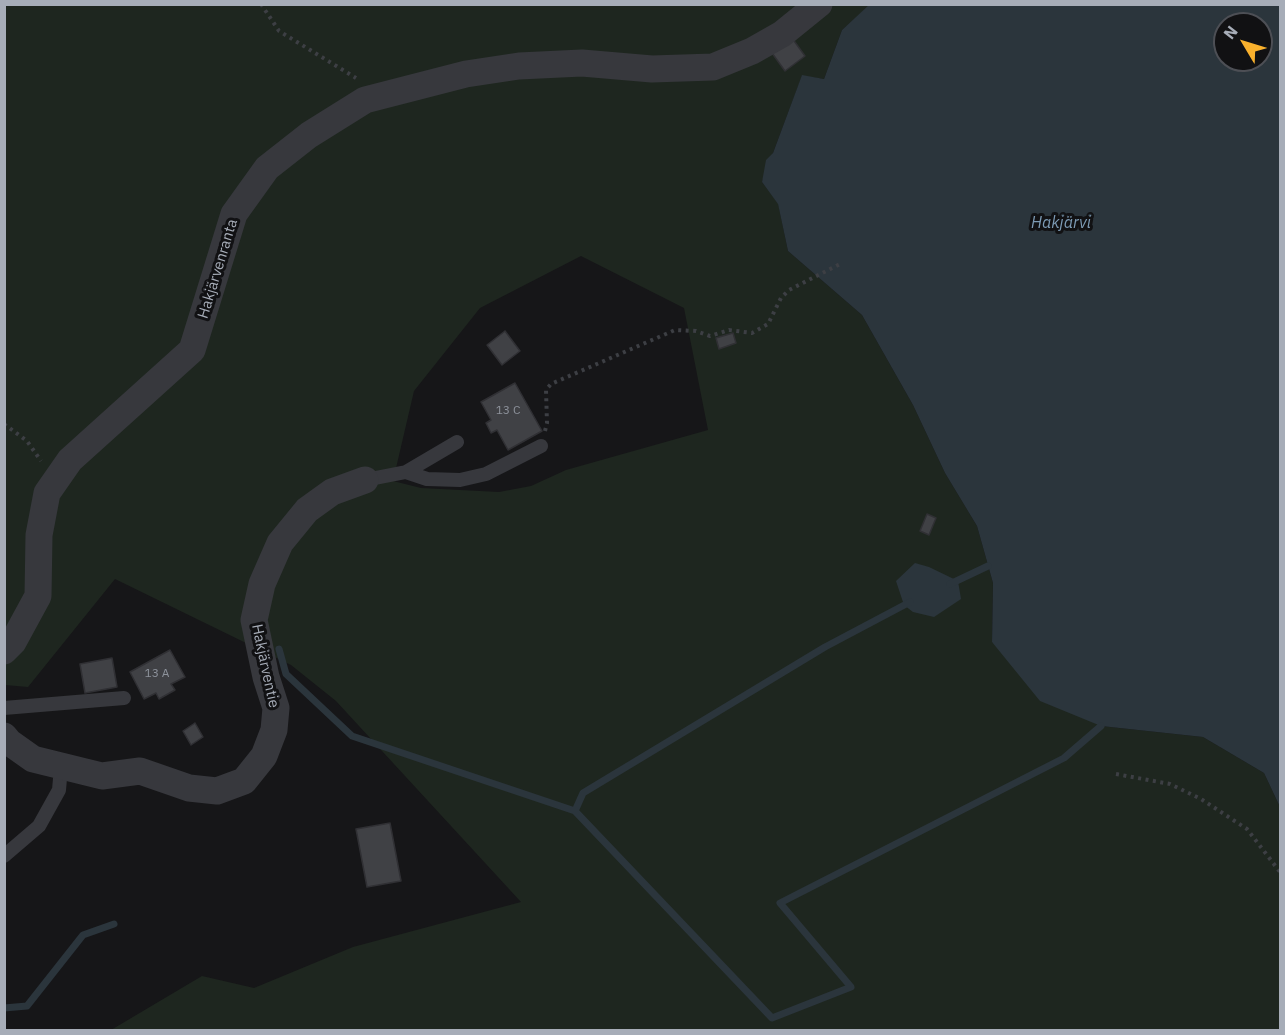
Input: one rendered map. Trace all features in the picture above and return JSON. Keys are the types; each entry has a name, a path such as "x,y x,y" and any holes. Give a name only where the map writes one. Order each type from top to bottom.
{"street":[{"name":"Hakjärvenranta","path":"4,651 13,642 38,596 39,535 47,493 70,460 192,350 234,214 267,168 309,135 365,100 466,74 519,66 582,63 652,69 713,67 752,51 782,34 819,4"},
{"name":"Hakjärventie","path":"4,736 33,759 102,776 140,771 189,788 217,791 244,781 264,756 274,730 276,708 254,620 262,584 280,543 307,510 332,492 365,480"}],"lane":[{"path":"365,480 406,472 458,442"},
{"path":"406,472 427,479 460,480 486,474 541,446"},
{"path":"4,708 124,698"},
{"path":"4,855 39,826 59,790 61,767"}],"path":[{"path":"261,4 279,31 385,95"},
{"path":"541,446 547,423 546,390 551,384 675,330 696,331 710,336 729,330 752,333 768,324 781,298 789,290 840,264"},
{"path":"4,424 27,441 54,482"},
{"path":"1116,774 1170,784 1201,799 1247,829 1281,872"}],"shaded area":[{"path":"4,5 870,5 842,30 824,79 802,76 762,182 778,203 788,251 862,315 913,405 945,473 977,526 993,583 992,642 1101,726 1203,737 1264,773 1280,807 1280,1030 111,1030 202,976 254,988 353,947 521,902 336,701 291,665 115,579 28,687 5,685","holes":["581,256 684,308 708,430 566,470 531,486 499,492 421,488 393,481 414,391 480,308"]}],"water":[{"name":"Hakjärvi","path":"870,4 1280,5 1280,807 1264,773 1203,737 1101,726 1040,701 992,642 993,583 977,526 945,473 913,405 862,315 788,251 778,204 762,182 766,160 773,153 802,75 824,79 842,30"},
{"path":"915,563 958,581 961,599 934,617 913,612 904,605 896,581"}],"building":[{"path":"792,38 805,56 785,71 772,53"},
{"path":"505,331 520,351 502,365 487,345"},
{"path":"733,333 736,343 719,349 716,338"},
{"path":"515,383 542,431 508,450 497,430 491,433 486,423 491,420 481,402"},
{"path":"927,514 936,518 929,535 920,531"},
{"path":"170,650 185,677 171,684 175,690 159,699 156,693 144,699 130,672"},
{"path":"112,658 117,687 85,693 80,664"},
{"path":"195,723 203,737 191,745 183,731"},
{"path":"390,823 401,881 367,887 356,829"}],"waterway":[{"path":"950,584 988,566"},
{"path":"575,811 583,793 825,647 910,602"},
{"path":"279,649 286,674 352,736 575,811 772,1018 851,987 780,903 1064,758 1101,726"},
{"path":"4,1008 27,1006 83,935 114,924"}]}
